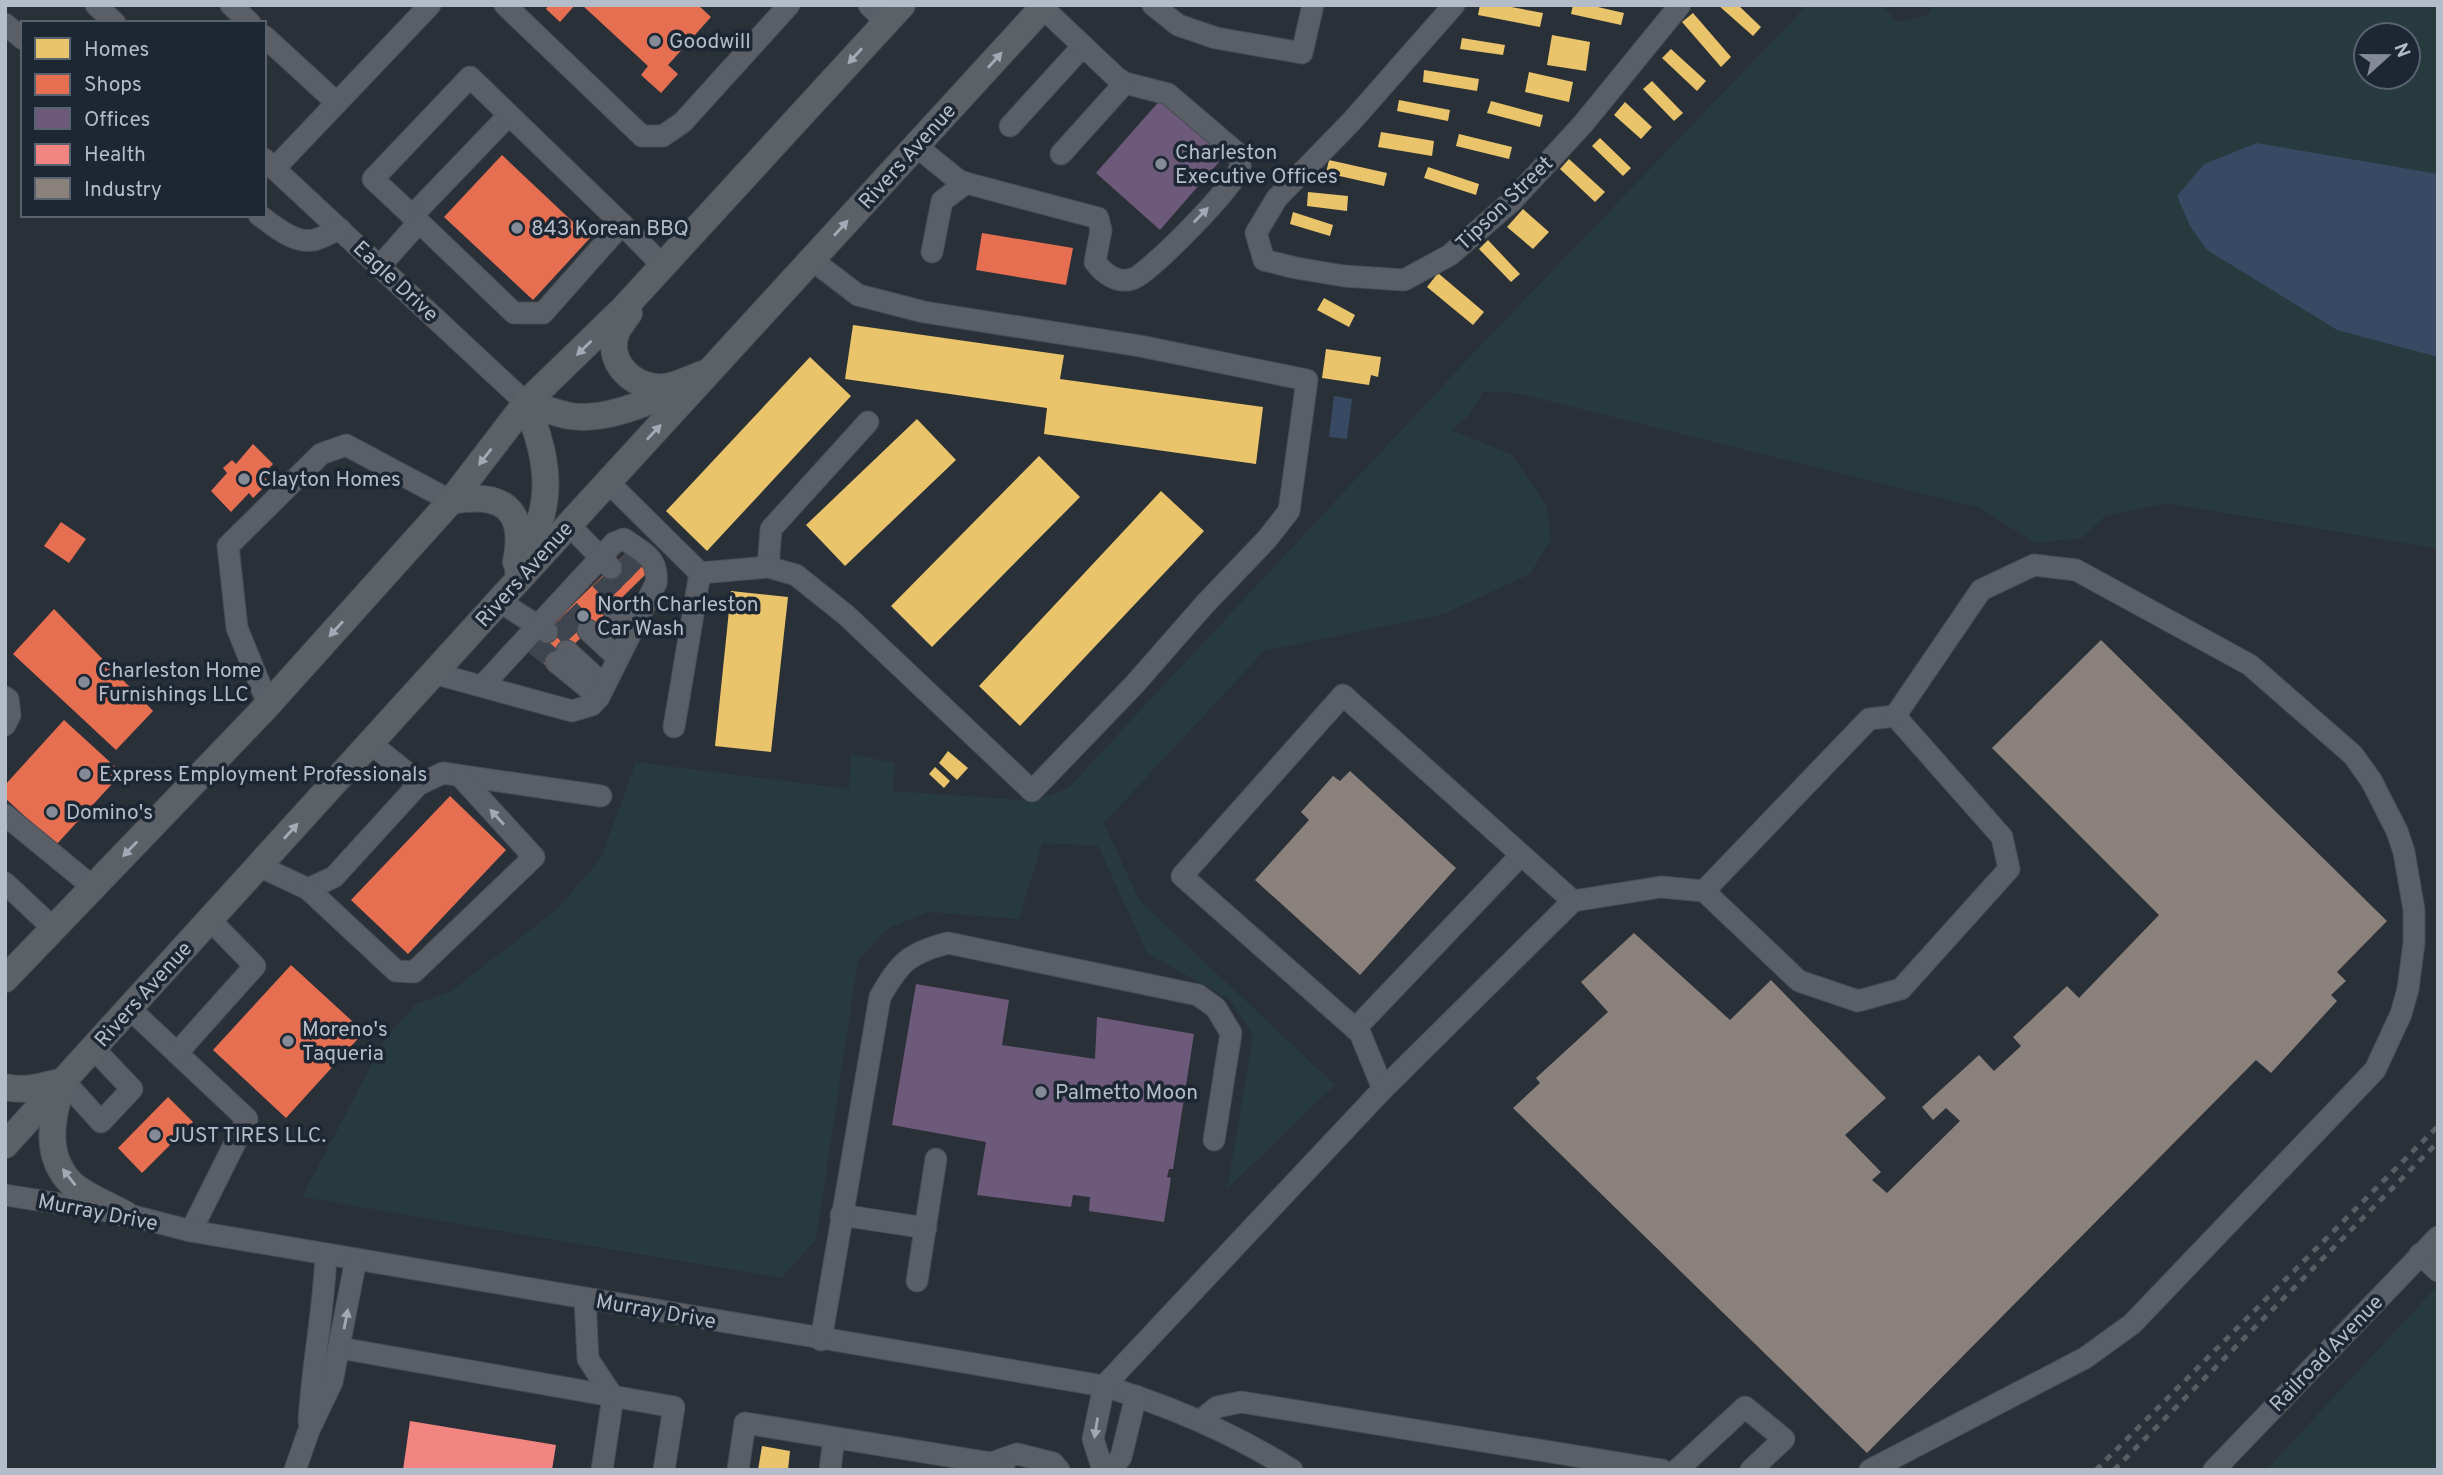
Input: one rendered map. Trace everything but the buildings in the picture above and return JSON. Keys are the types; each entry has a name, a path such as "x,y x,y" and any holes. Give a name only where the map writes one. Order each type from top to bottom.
{"main road":[{"name":"Rivers Avenue","path":"5,1145 433,673 1044,7"},
{"path":"5,979 268,704 451,501 526,403 624,309 886,11"},
{"path":"657,272 616,332 614,352 619,365 629,378 642,385 665,387 709,372"},
{"path":"526,403 571,416 599,415 656,399 709,372"},
{"path":"505,595 541,517 545,484 544,454 526,403"},
{"path":"451,501 482,497 505,506 510,512 520,534 505,595"},
{"path":"5,1087 20,1091 64,1081"},
{"path":"64,1081 51,1136 61,1168 72,1185 125,1214"}],"street":[{"path":"96,5 113,21"},
{"path":"231,5 248,21"},
{"path":"269,164 337,103 430,5"},
{"path":"505,5 642,136 663,136 683,122 789,5"},
{"path":"1153,5 1181,15 1216,38 1302,53 1313,5"},
{"name":"Tipson Street","path":"1454,5 1352,121 1277,198 1256,233 1264,260 1344,276 1404,280 1450,254 1512,201 1583,124 1680,5"},
{"path":"916,146 958,180 1098,218 1101,230 1095,262 1103,272 1118,280 1132,279 1154,264 1229,187 1240,169 1236,152 1168,94 1125,83 1044,7"},
{"path":"5,24 21,37"},
{"path":"266,38 337,103"},
{"path":"1010,126 1083,46"},
{"path":"622,224 542,313 514,313 373,179 470,78 622,224 657,272"},
{"path":"1061,154 1125,83"},
{"path":"380,266 416,219 509,115"},
{"name":"Eagle Drive","path":"269,164 526,403"},
{"path":"932,252 942,201 966,183"},
{"path":"262,217 285,234 301,239 313,240 340,229"},
{"path":"608,482 700,573 768,567 796,575 846,615 1032,791 1134,685 1267,539 1289,511 1307,380 1140,346 924,312 858,295 812,260"},
{"path":"768,567 771,529 868,422"},
{"path":"268,704 237,628 228,546 321,454 346,445 451,501"},
{"path":"569,525 601,568"},
{"path":"433,673 572,711 592,705 608,678 634,601 657,570 650,557 624,539 601,568 483,685"},
{"path":"1704,891 1869,719 1895,716 1981,590 2034,565 2077,570 2250,665 2353,755 2371,780 2397,831 2404,852 2414,911 2414,943 2408,989 2401,1014 2375,1070 2132,1324 2085,1357 1870,1470"},
{"path":"674,727 700,573"},
{"path":"505,595 547,623"},
{"path":"608,678 572,646 608,678"},
{"path":"1383,1088 1360,1033 1182,876 1343,695 1573,901"},
{"path":"5,697 10,715 5,725"},
{"path":"1103,1470 1093,1439 1104,1386 1383,1088 1573,901 1661,887 1704,891 1799,981 1858,1001 1901,989 2010,869 2002,837 1895,716"},
{"path":"370,743 418,785"},
{"path":"307,888 334,877 418,785 443,773 601,796"},
{"path":"259,866 307,888 396,971 414,972 534,857 460,776"},
{"path":"5,814 93,887"},
{"path":"1355,1029 1521,855"},
{"path":"5,883 53,928"},
{"path":"177,1053 256,966 209,920"},
{"path":"821,1340 880,997 892,975 907,958 928,948 948,943 1198,995 1216,1008 1231,1032 1214,1140"},
{"path":"130,1008 247,1119 191,1231"},
{"path":"64,1081 101,1122 132,1088 93,1048"},
{"path":"917,1281 936,1159"},
{"name":"Murray Drive","path":"5,1195 125,1214 191,1231 1104,1386 1200,1421 1292,1470"},
{"path":"841,1215 926,1228"},
{"name":"Railroad Avenue","path":"2214,1470 2438,1237"},
{"path":"309,1430 311,1388 324,1301 326,1254"},
{"path":"2420,1254 2438,1271"},
{"path":"295,1470 309,1430 332,1382 356,1259"},
{"path":"585,1299 588,1359 613,1396 602,1470"},
{"path":"340,1348 674,1407 664,1470"},
{"path":"1111,1470 1121,1457 1136,1396"},
{"path":"1200,1421 1217,1407 1241,1402 1580,1464 1662,1470"},
{"path":"1677,1470 1745,1407 1784,1438 1751,1470"},
{"path":"738,1470 745,1423 998,1466 1017,1454 1034,1464 1054,1463 1059,1470"},
{"path":"830,1470 834,1438"}],"green space":[{"path":"1807,5 1882,5 1897,22 1926,16 1934,5 2438,5 2438,549 2167,503 2105,516 2082,538 2035,543 1980,508 1516,393 1483,392 1468,416 1452,430 1512,455 1547,507 1551,540 1530,574 1444,614 1264,651 1104,823 1139,900 1335,1085 1227,1189 1253,1035 1229,999 1147,953 1098,846 1042,843 1019,919 929,912 889,928 858,960 816,1240 781,1278 302,1197 386,1037 416,1004 451,991 555,911 601,858 636,762 849,789 851,754 895,763 893,791 1035,801 1068,788 1463,364"},
{"path":"2438,1285 2438,1470 2266,1470"}],"water":[{"path":"2257,143 2438,174 2438,357 2337,330 2207,250 2190,226 2177,196 2204,164"},
{"path":"1334,396 1352,399 1347,439 1329,437"}],"tunnel":[{"path":"621,558 642,578"},
{"path":"611,568 632,589"},
{"path":"600,579 620,600"},
{"path":"569,610 588,630"},
{"path":"557,622 576,642"},
{"path":"534,643 556,662"}],"railway":[{"path":"2096,1470 2438,1126"},
{"path":"2114,1470 2438,1142"}],"place":[{"name":"Goodwill","path":"655,41"},
{"name":"Charleston Executive Offices","path":"1161,164"},
{"name":"843 Korean BBQ","path":"517,228"},
{"name":"Clayton Homes","path":"244,479"},
{"name":"North Charleston Car Wash","path":"583,616"},
{"name":"Charleston Home Furnishings LLC","path":"84,682"},
{"name":"Express Employment Professionals","path":"85,774"},
{"name":"Domino's","path":"52,812"},
{"name":"Moreno's Taqueria","path":"288,1041"},
{"name":"Palmetto Moon","path":"1041,1092"},
{"name":"JUST TIRES LLC.","path":"155,1135"}]}
